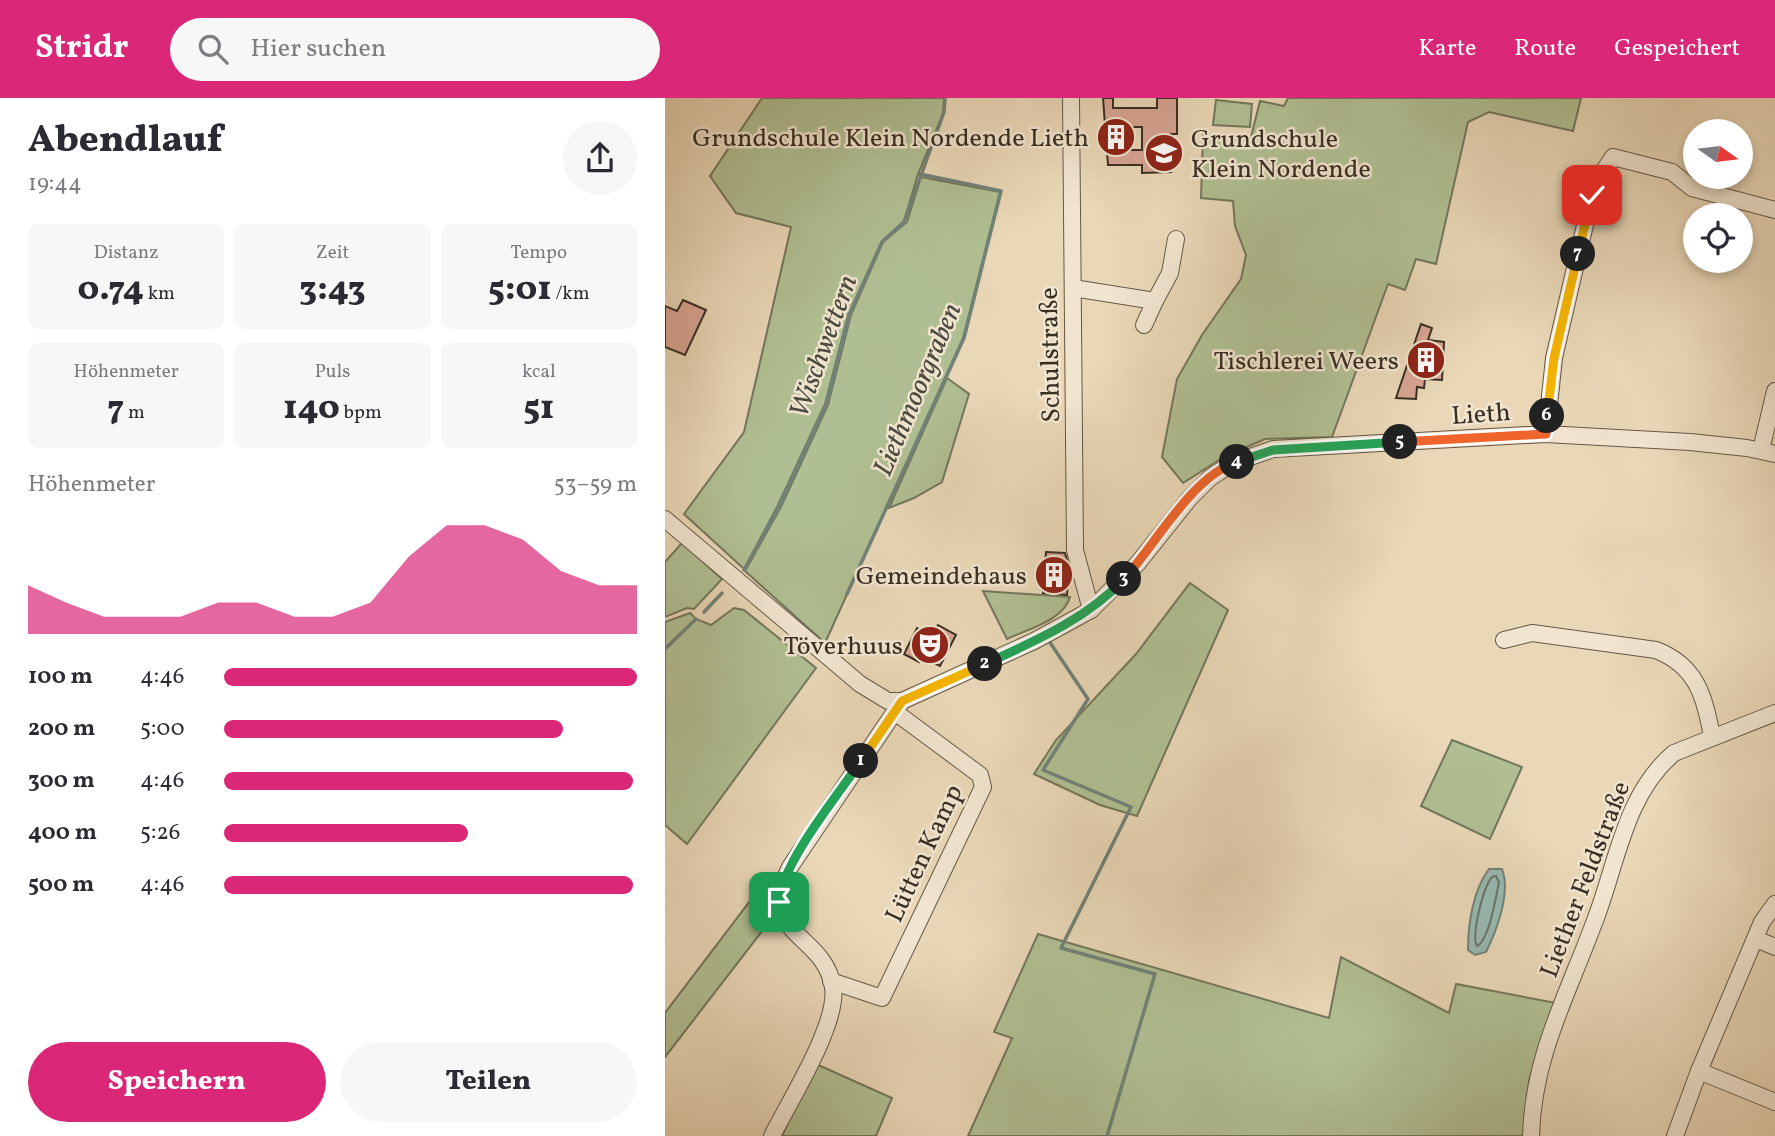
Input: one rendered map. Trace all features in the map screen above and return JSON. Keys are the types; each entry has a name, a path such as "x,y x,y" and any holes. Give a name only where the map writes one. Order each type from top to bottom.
{"street":[{"name":"Schulstraße","path":"1071,98 1075,550 1091,610"},
{"path":"1546,434 1554,358 1592,195 1613,157 1672,172 1692,188 1775,210"},
{"path":"1144,326 1170,272 1176,239"},
{"path":"1073,288 1155,300"},
{"path":"1768,452 1775,391"},
{"name":"Lieth","path":"899,706 1034,641 1091,610 1138,563 1189,499 1210,478 1233,463 1273,450 1546,434 1690,442 1768,452"},
{"path":"665,519 860,684 899,706 779,887 781,912 817,954 831,981 833,1002 828,1023 772,1136"},
{"path":"1504,640 1532,633 1656,650 1675,657 1688,670 1702,695 1712,736"},
{"name":"Lütten Kamp","path":"831,981 881,999 983,787 980,775 899,706"},
{"name":"Liether Feldstraße","path":"1531,1136 1534,1089 1550,1032 1594,923 1639,795 1674,753 1775,713"},
{"path":"1675,1136 1699,1071 1762,922 1775,904"},
{"path":"1756,939 1775,947"},
{"path":"1699,1071 1775,1102"}],"green space":[{"path":"762,98 944,98 943,114 918,174 904,221 882,241 848,315 825,404 778,505 744,569 684,514 744,432 791,227 736,213 710,176"},
{"path":"1288,98 1581,98 1573,131 1489,112 1468,122 1436,264 1416,259 1405,290 1388,284 1332,437 1265,439 1224,457 1183,483 1162,457 1177,379 1202,335 1241,279 1246,255 1235,226 1233,201 1201,198 1203,134 1250,141 1260,101 1284,106"},
{"path":"1216,100 1252,104 1250,127 1213,125"},
{"path":"921,177 1000,192 963,338 825,643 745,571 781,507 828,405 851,315 883,242 907,222"},
{"path":"947,378 969,394 942,482 889,508"},
{"path":"682,543 722,579 694,609 687,608 665,617 665,562"},
{"path":"1190,583 1228,610 1137,816 1100,805 1034,774 1056,740 1136,654"},
{"path":"983,591 1070,597 1061,612 1053,618 1007,639"},
{"path":"734,608 744,610 816,668 687,844 665,825 665,622 690,613 696,619 711,625"},
{"path":"1452,740 1522,767 1490,839 1421,806"},
{"path":"760,896 773,917 665,1057 665,1013 750,901 754,904"},
{"path":"1038,934 1329,1018 1341,957 1449,1013 1456,984 1556,1003 1529,1081 1524,1136 968,1136 1012,1038 994,1032"},
{"path":"816,1064 892,1098 876,1136 782,1136"}],"water":[{"path":"1489,869 1502,869 1504,900 1486,952 1475,955 1468,950 1470,918 1475,897"}],"building":[{"name":"Grundschule Klein Nordende Lieth","path":"1103,98 1113,98 1113,108 1157,108 1157,98 1177,98 1177,134 1171,134 1171,172 1142,173 1142,165 1108,165","holes":["1125,127 1142,127 1142,150 1125,150"]},
{"path":"683,300 706,310 685,355 665,347 665,306 677,311"},
{"name":"Tischlerei Weers","path":"1421,324 1432,328 1428,340 1444,342 1442,380 1425,379 1424,388 1417,387 1416,399 1396,398"},
{"name":"Gemeindehaus","path":"1046,552 1065,553 1069,567 1067,595 1043,593"},
{"name":"Töverhuus","path":"938,625 956,635 940,666 921,657 919,662 904,654 917,628 932,636"}],"waterway":[{"name":"Wischwettern","path":"744,570 779,507 826,405 849,316 882,242 904,222 944,112 945,98"},
{"name":"Liethmoorgraben","path":"847,594 964,338 1001,191 920,174"},
{"name":"Wischwettern","path":"704,612 722,593"},
{"name":"Wischwettern","path":"665,649 696,619"},
{"name":"Liethmoorgraben","path":"1049,641 1088,699 1043,770 1131,807 1061,948 1155,974 1107,1136"}],"place":[{"name":"Grundschule Klein Nordende Lieth","path":"1116,137"},
{"name":"Grundschule Klein Nordende","path":"1164,153"},
{"name":"Tischlerei Weers","path":"1426,360"},
{"name":"Gemeindehaus","path":"1054,575"},
{"name":"Töverhuus","path":"930,645"}],"route":[{"path":"779,902 779,887 790,867 902,701 1034,641 1091,610 1113,591 1138,563 1189,499 1210,478 1233,463 1273,450 1546,434 1554,358 1592,195"}]}
